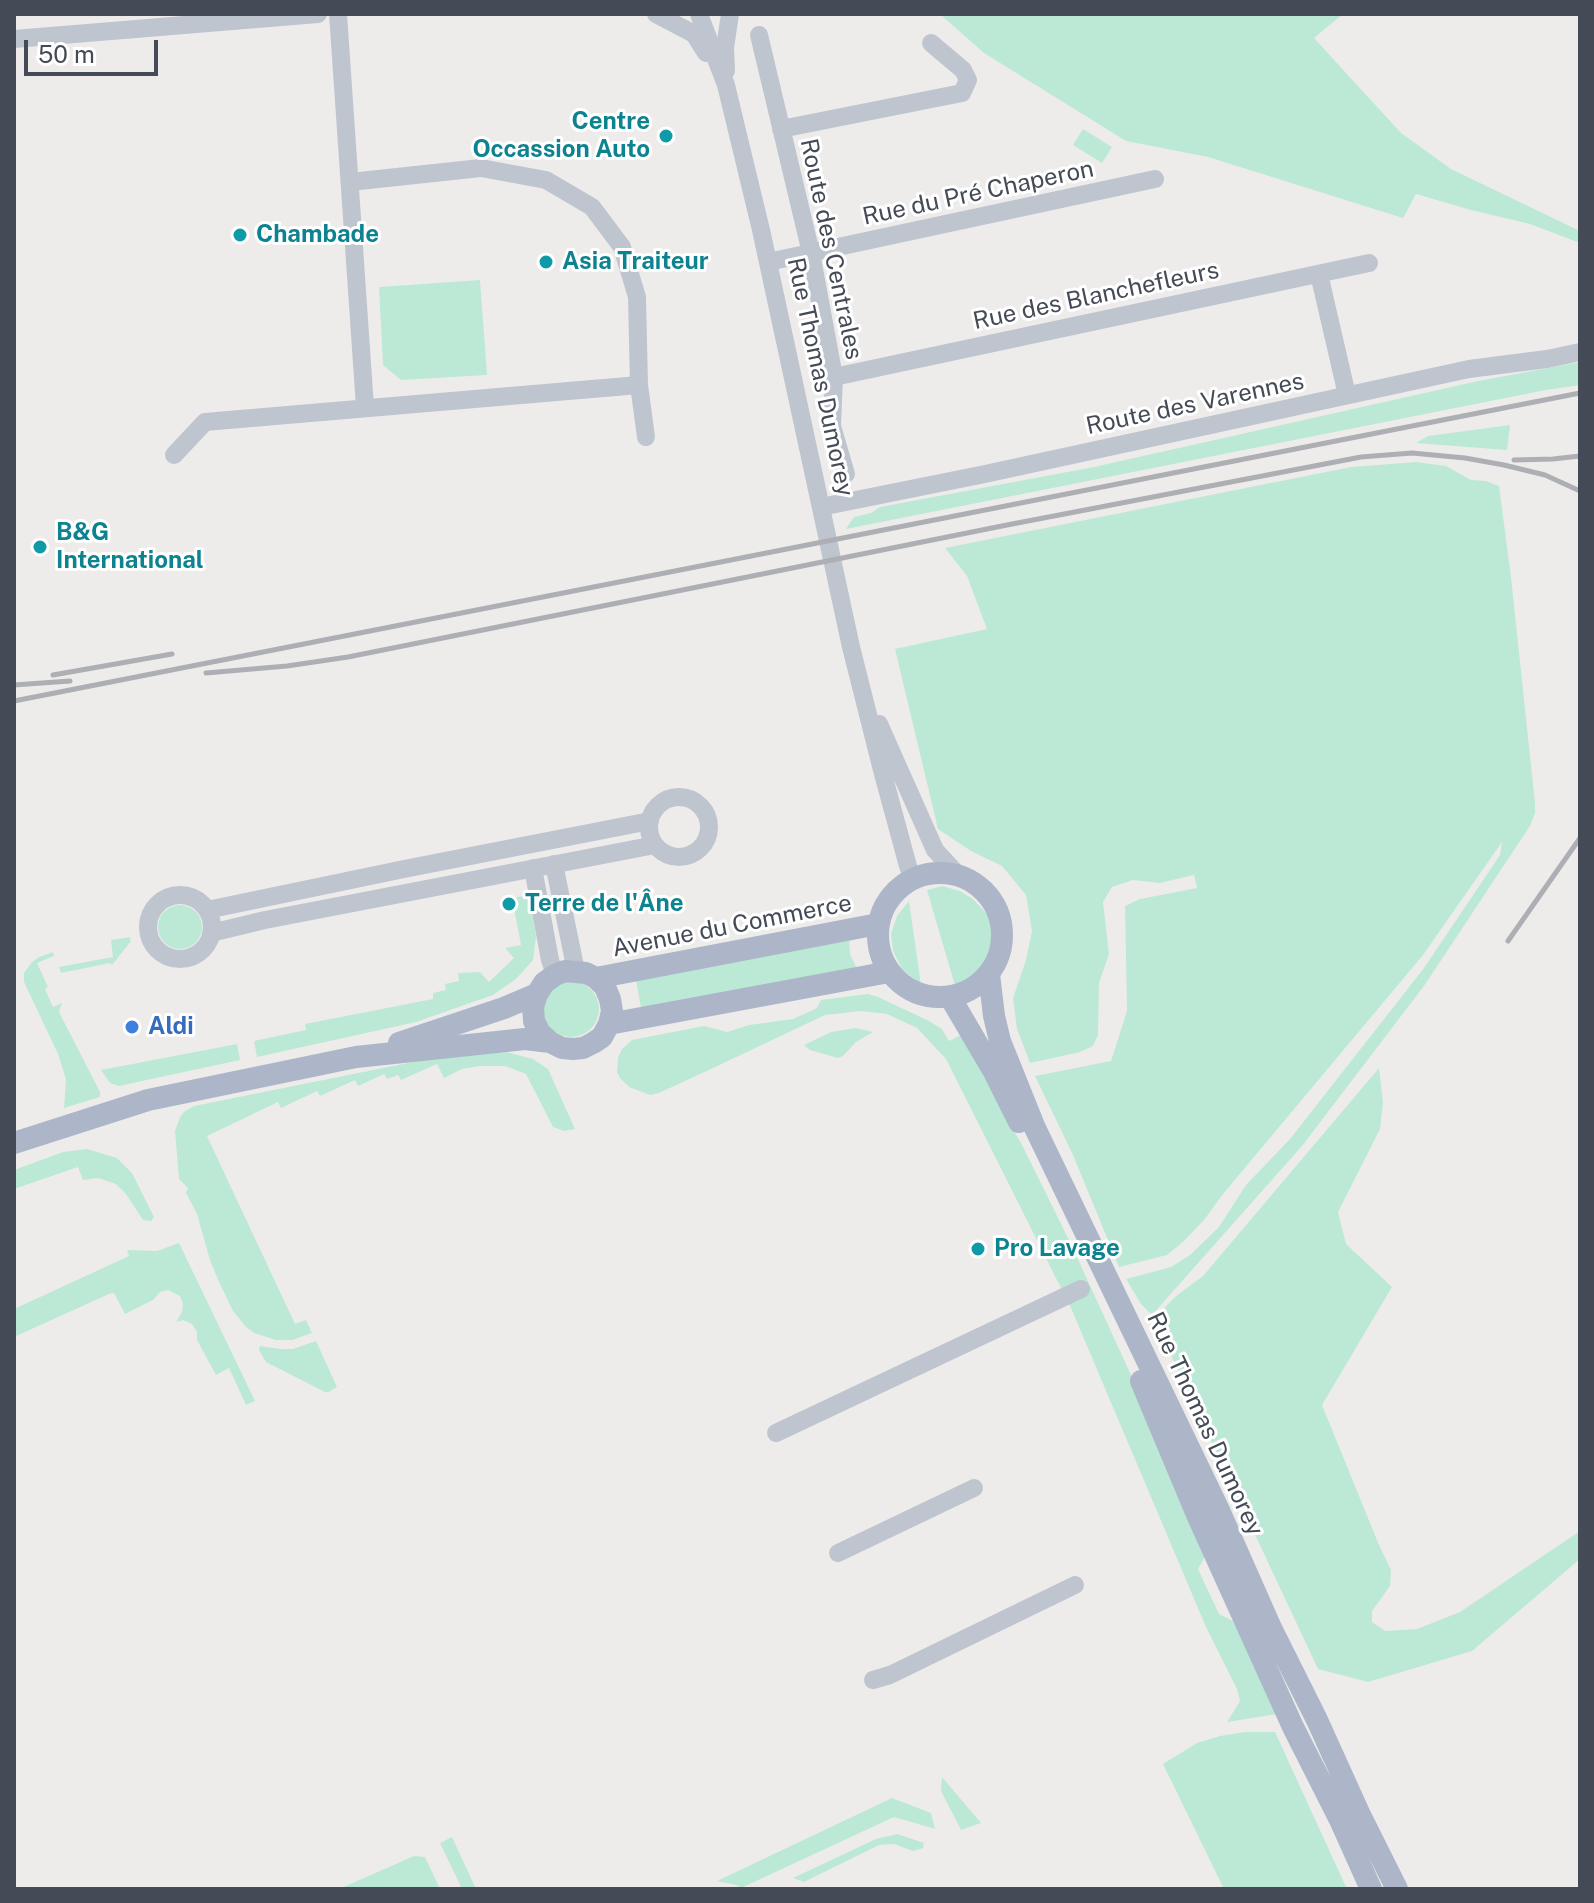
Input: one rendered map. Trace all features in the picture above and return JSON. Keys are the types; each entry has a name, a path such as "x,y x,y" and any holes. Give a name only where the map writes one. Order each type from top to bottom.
{"main road":[{"path":"936,873 959,876 977,885 991,899 1000,917 1002,937 999,956 989,974 971,989 950,997 916,993 889,972 877,941 878,924 885,906 897,890 913,879 936,873"},
{"name":"Avenue du Commerce","path":"575,975 878,924"},
{"path":"609,1024 889,972"},
{"name":"Rue Thomas Dumorey","path":"989,974 1000,1041 1035,1128 1397,1889"},
{"path":"575,975 605,987 612,1011 602,1037 583,1048 562,1048 540,1033 534,1021 533,1007 544,983 575,975"},
{"path":"356,1057 537,994"},
{"name":"Rue Thomas Dumorey","path":"950,997 994,1072 1133,1361 1198,1517 1293,1727 1371,1889"},
{"path":"14,1143 148,1100 356,1057 525,1039 550,1042"}],"street":[{"path":"14,39 318,14"},
{"path":"338,14 365,407"},
{"path":"656,14 694,34 726,85"},
{"name":"Rue Thomas Dumorey","path":"699,14 726,85 859,679 913,879"},
{"name":"Rue Thomas Dumorey","path":"726,85 725,48 730,14"},
{"name":"Route des Centrales","path":"759,35 811,253 834,377 832,426 846,474"},
{"path":"781,129 962,93 968,80 963,70 931,43"},
{"path":"350,182 481,168 546,180 592,207 622,247 637,297 639,385 646,437"},
{"name":"Rue du Pré Chaperon","path":"768,262 1155,179"},
{"name":"Rue des Blanchefleurs","path":"834,377 1369,263"},
{"path":"1319,274 1347,395"},
{"name":"Route des Varennes","path":"821,507 1469,369 1580,352"},
{"path":"174,455 205,422 639,385"},
{"name":"Rue Thomas Dumorey","path":"859,679 935,850 959,876"},
{"path":"686,798 705,811 709,830 706,840 692,854 673,856 655,845 651,838 650,821 657,806 664,801 686,798"},
{"path":"207,910 650,821"},
{"path":"211,933 655,845"},
{"path":"554,864 575,975"},
{"path":"533,868 550,960 575,975"},
{"path":"187,896 207,910 211,933 208,942 194,956 174,958 164,955 151,940 149,920 153,910 168,897 187,896"},
{"path":"776,1433 1081,1289"},
{"path":"838,1553 974,1488"},
{"path":"873,1680 890,1675 1075,1585"}],"green space":[{"path":"940,14 1343,14 1314,38 1401,133 1451,169 1580,231 1580,243 1530,224 1416,194 1403,218 1208,157 1126,141 984,53"},
{"path":"1083,129 1112,147 1102,163 1073,145"},
{"path":"480,280 487,375 401,380 383,365 379,287"},
{"path":"1580,362 1580,385 846,529 854,517 880,507 1094,467 1478,381"},
{"path":"1510,425 1507,450 1416,443 1428,436"},
{"path":"1416,462 1446,466 1471,480 1499,486 1535,813 1530,826 1424,986 1302,1146 1152,1315 1141,1304 1126,1279 1171,1267 1190,1255 1219,1227 1246,1185 1290,1139 1424,968 1500,855 1502,842 1423,955 1204,1220 1167,1255 1119,1267 1073,1155 1035,1076 1111,1061 1127,1011 1125,906 1140,899 1197,888 1194,875 1160,883 1133,880 1112,887 1103,902 1109,954 1099,983 1098,1035 1093,1046 1080,1052 1030,1063 1017,1029 1013,998 1032,931 1026,895 1002,866 971,851 938,829 895,649 987,629 967,576 945,548 1351,467"},
{"path":"942,886 973,899 988,915 996,937 993,957 979,975 956,989 927,890"},
{"path":"529,895 536,936 533,960 516,979 493,995 416,1022 257,1057 254,1041 306,1030 305,1024 433,999 433,993 446,990 445,984 459,981 458,973 480,972 489,982 514,958 505,948 521,945 512,898"},
{"path":"909,901 921,985 902,969 893,951 891,934 897,916"},
{"path":"180,905 196,911 202,927 196,943 180,949 164,943 158,927 164,911"},
{"path":"130,937 131,941 112,965 61,973 59,967 113,957 111,940"},
{"path":"849,938 850,954 857,969 642,1013 636,980"},
{"path":"53,952 54,956 37,963 48,987 45,989 53,1007 62,1003 59,1012 100,1092 100,1097 64,1108 66,1079 58,1054 24,982 24,973 32,962"},
{"path":"571,981 591,989 599,1009 591,1029 571,1037 551,1029 543,1009 551,989"},
{"path":"868,994 929,1021 942,1029 949,1041 961,1035 1022,1145 1070,1242 1131,1375 1206,1555 1198,1569 1219,1614 1239,1624 1278,1714 1227,1722 1240,1701 1237,1689 1206,1627 1071,1308 946,1059 917,1028 887,1014 861,1011 825,1015 650,1095 629,1087 617,1072 622,1049 632,1040 704,1026 727,1032 749,1025 793,1019 817,1008 821,1000"},
{"path":"855,1028 873,1032 838,1058 810,1050 804,1045 831,1032"},
{"path":"237,1044 240,1060 119,1086 110,1083 101,1070"},
{"path":"506,1052 533,1059 548,1069 575,1129 564,1131 553,1127 526,1074 505,1066 480,1066 462,1069 444,1078 437,1064 401,1080 398,1075 387,1079 384,1074 358,1086 355,1080 320,1096 317,1091 281,1108 278,1102 207,1136 295,1324 306,1320 312,1333 292,1340 276,1340 246,1327 233,1311 219,1282 197,1214 186,1193 188,1188 179,1179 175,1131 184,1112 194,1106 423,1060"},
{"path":"1379,1068 1383,1102 1380,1129 1338,1212 1346,1244 1392,1287 1322,1405 1391,1570 1390,1586 1372,1611 1372,1622 1385,1631 1417,1629 1460,1612 1580,1531 1580,1559 1472,1651 1368,1682 1318,1669 1154,1319 1176,1296 1203,1276"},
{"path":"87,1149 117,1158 132,1173 154,1217 151,1221 143,1220 116,1184 98,1178 83,1180 78,1167 14,1189 14,1170 63,1152"},
{"path":"179,1243 255,1401 246,1405 229,1368 216,1375 192,1324 183,1320 176,1322 183,1304 180,1296 168,1290 125,1314 114,1293 109,1294 14,1337 14,1309 129,1256 127,1250 157,1251"},
{"path":"316,1341 337,1387 329,1392 266,1362 259,1350 260,1346 293,1349"},
{"path":"1245,1732 1275,1732 1347,1889 1224,1889 1163,1764 1197,1743"},
{"path":"942,1777 981,1823 961,1830 941,1791"},
{"path":"892,1798 931,1813 935,1829 894,1817 741,1888 717,1881"},
{"path":"897,1834 924,1843 923,1848 913,1851 894,1844 879,1845 804,1882 793,1878 876,1839"},
{"path":"452,1837 476,1889 462,1889 440,1843"},
{"path":"414,1856 425,1857 440,1889 339,1889"}],"railway":[{"path":"14,701 1580,393"},
{"path":"206,673 348,657 1361,457 1412,453 1465,458 1545,475 1580,491"},
{"path":"1514,460 1580,456"},
{"path":"53,675 172,654"},
{"path":"14,685 70,681"},
{"path":"1508,941 1580,838"}],"place":[{"name":"Centre Occassion Auto","path":"666,136"},
{"name":"Chambade","path":"240,235"},
{"name":"Asia Traiteur","path":"546,262"},
{"name":"B&G International","path":"40,547"},
{"name":"Terre de l'Âne","path":"509,904"},
{"name":"Aldi","path":"132,1027"},
{"name":"Pro Lavage","path":"978,1249"}]}
